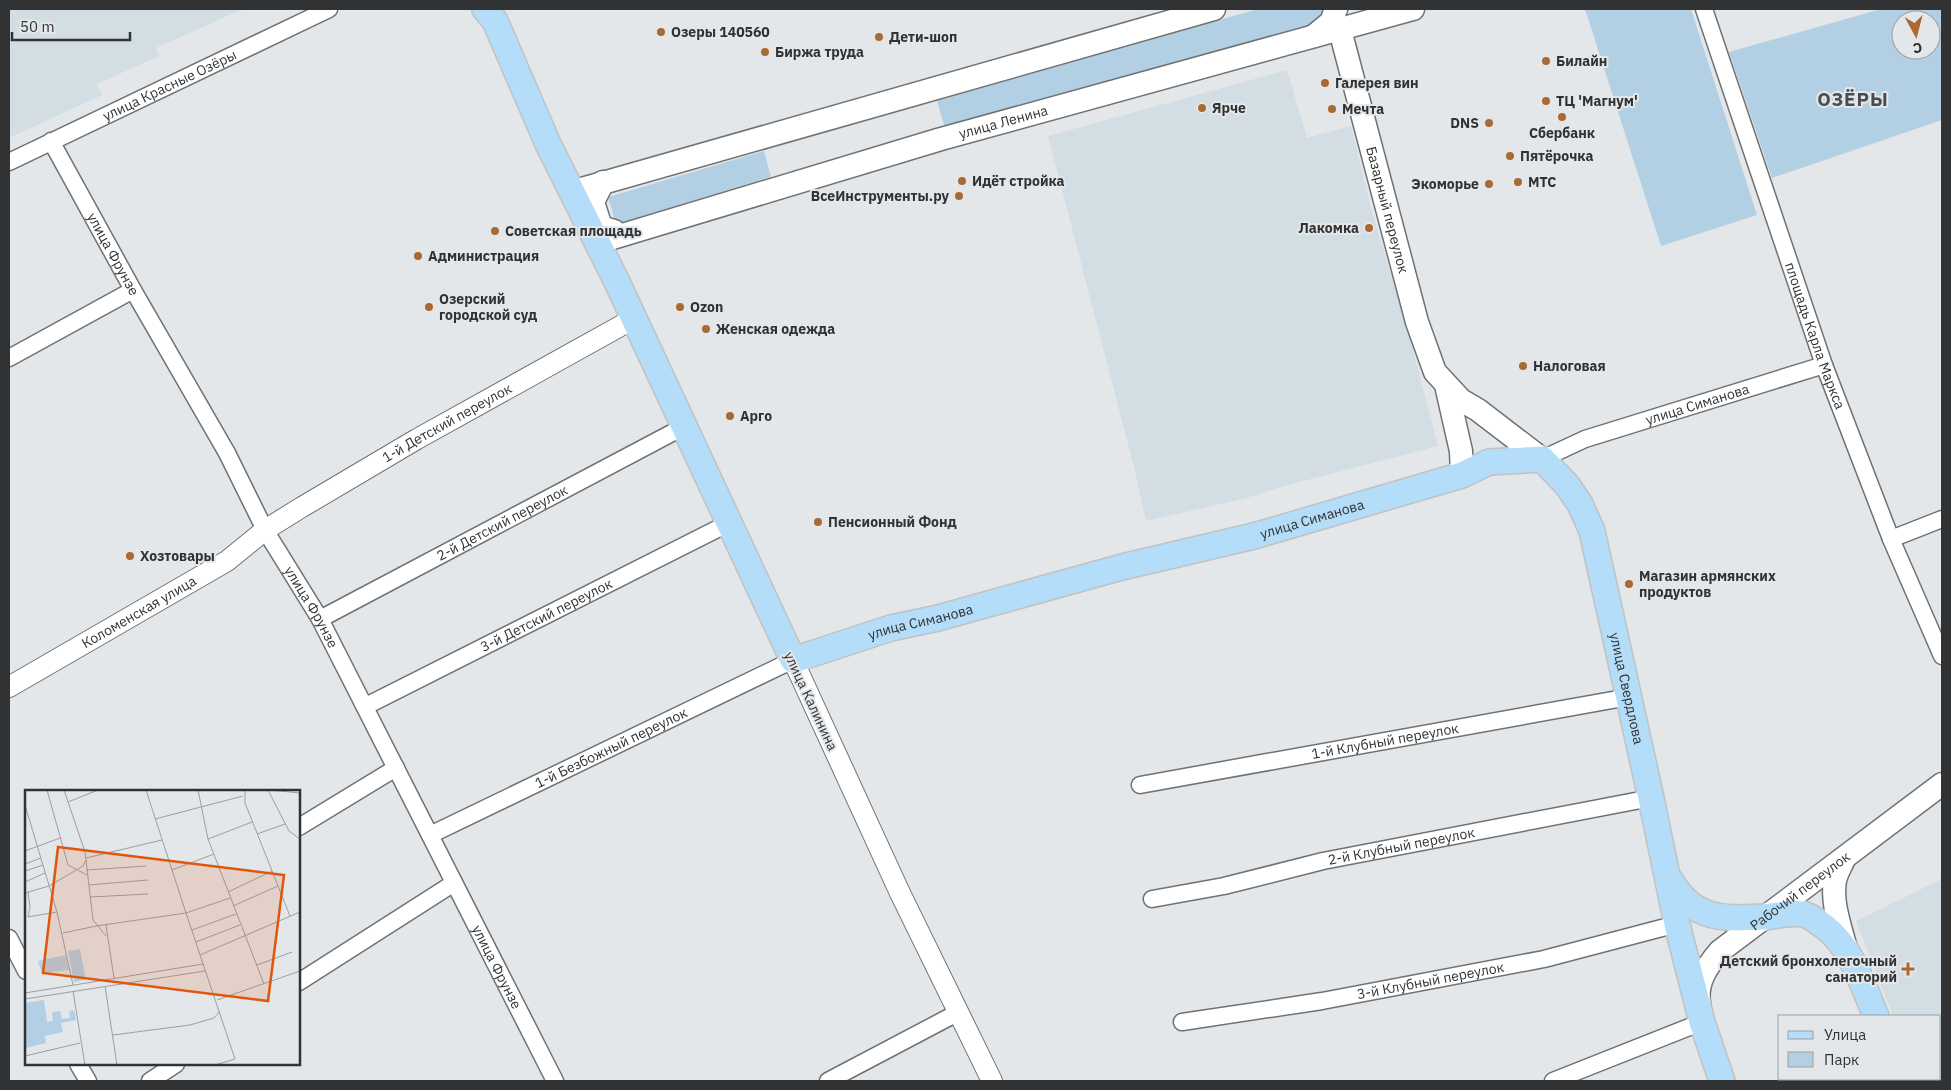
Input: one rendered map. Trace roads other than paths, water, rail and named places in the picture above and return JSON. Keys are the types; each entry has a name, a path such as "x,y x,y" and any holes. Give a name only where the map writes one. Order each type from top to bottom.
{"main road":[{"path":"485,9 495,21 548,144 633,319"},
{"path":"571,192 1214,9"},
{"name":"улица Ленина","path":"596,243 941,139 1311,38 1338,19 1413,9"},
{"name":"Базарный переулок","path":"1338,19 1417,322 1435,372 1461,400 1478,410 1542,459"},
{"path":"603,182 593,202 601,227 625,234"},
{"name":"улица Калинина","path":"633,319 685,426 793,660"},
{"name":"Базарный переулок","path":"1446,385 1461,451 1462,476"},
{"name":"улица Симанова","path":"793,660 891,628 938,618 1122,568 1254,536 1462,476 1489,462 1542,459"},
{"name":"улица Свердлова","path":"1542,459 1567,485 1580,504 1592,531 1677,924 1702,1022 1722,1081"},
{"name":"Рабочий переулок","path":"1702,1022 1698,996 1703,973 1720,951 1942,784"},
{"path":"1844,858 1835,881 1835,894 1846,949"},
{"name":"улица Свердлова","path":"1667,874 1676,891 1695,909 1708,914 1722,917 1804,914 1827,928 1846,949 1876,1015"}],"street":[{"name":"улица Красные Озёры","path":"9,162 329,9"},
{"name":"площадь Карла Маркса","path":"1704,9 1824,365 1891,539 1942,656"},
{"name":"улица Фрунзе","path":"51,141 133,290 227,453 265,530 320,619 366,706 555,1081"},
{"path":"9,358 133,290"},
{"name":"1-й Детский переулок","path":"265,530 417,439 633,319"},
{"name":"улица Симанова","path":"1542,459 1585,439 1824,365"},
{"name":"2-й Детский переулок","path":"320,619 685,426"},
{"path":"1891,539 1942,519"},
{"name":"3-й Детский переулок","path":"366,706 729,523"},
{"name":"Коломенская улица","path":"9,687 227,561 265,530"},
{"name":"1-й Безбожный переулок","path":"430,835 793,660"},
{"name":"улица Калинина","path":"793,660 900,893 992,1081"},
{"name":"1-й Клубный переулок","path":"1140,785 1629,698"},
{"path":"300,826 396,768"},
{"name":"2-й Клубный переулок","path":"1152,900 1224,886 1323,861 1651,798"},
{"path":"300,981 454,883"},
{"name":"3-й Клубный переулок","path":"1182,1022 1322,1001 1544,959 1677,924"},
{"path":"9,938 25,969"},
{"path":"828,1081 959,1012"},
{"path":"1553,1081 1702,1022"},
{"path":"79,1065 88,1081"},
{"path":"150,1081 174,1065"}],"place":[{"name":"Озеры 140560","path":"661,32"},
{"name":"Дети-шоп","path":"879,37"},
{"name":"Биржа труда","path":"765,52"},
{"name":"Билайн","path":"1546,61"},
{"name":"Галерея вин","path":"1325,83"},
{"name":"ТЦ 'Магнум'","path":"1546,101"},
{"name":"Ярче","path":"1202,108"},
{"name":"Мечта","path":"1332,109"},
{"name":"Сбербанк","path":"1562,117"},
{"name":"DNS","path":"1489,123"},
{"name":"Пятёрочка","path":"1510,156"},
{"name":"Идёт стройка","path":"962,181"},
{"name":"МТС","path":"1518,182"},
{"name":"Экоморье","path":"1489,184"},
{"name":"ВсеИнструменты.ру","path":"959,196"},
{"name":"Лакомка","path":"1369,228"},
{"name":"Советская площадь","path":"495,231"},
{"name":"Администрация","path":"418,256"},
{"name":"Озерский городской суд","path":"429,307"},
{"name":"Ozon","path":"680,307"},
{"name":"Женская одежда","path":"706,329"},
{"name":"Налоговая","path":"1523,366"},
{"name":"Арго","path":"730,416"},
{"name":"Пенсионный Фонд","path":"818,522"},
{"name":"Хозтовары","path":"130,556"},
{"name":"Магазин армянских продуктов","path":"1629,584"},
{"name":"Детский бронхолегочный санаторий","path":"1908,969"}],"district":[{"name":"ОЗЁРЫ","path":"1853,99"}]}
